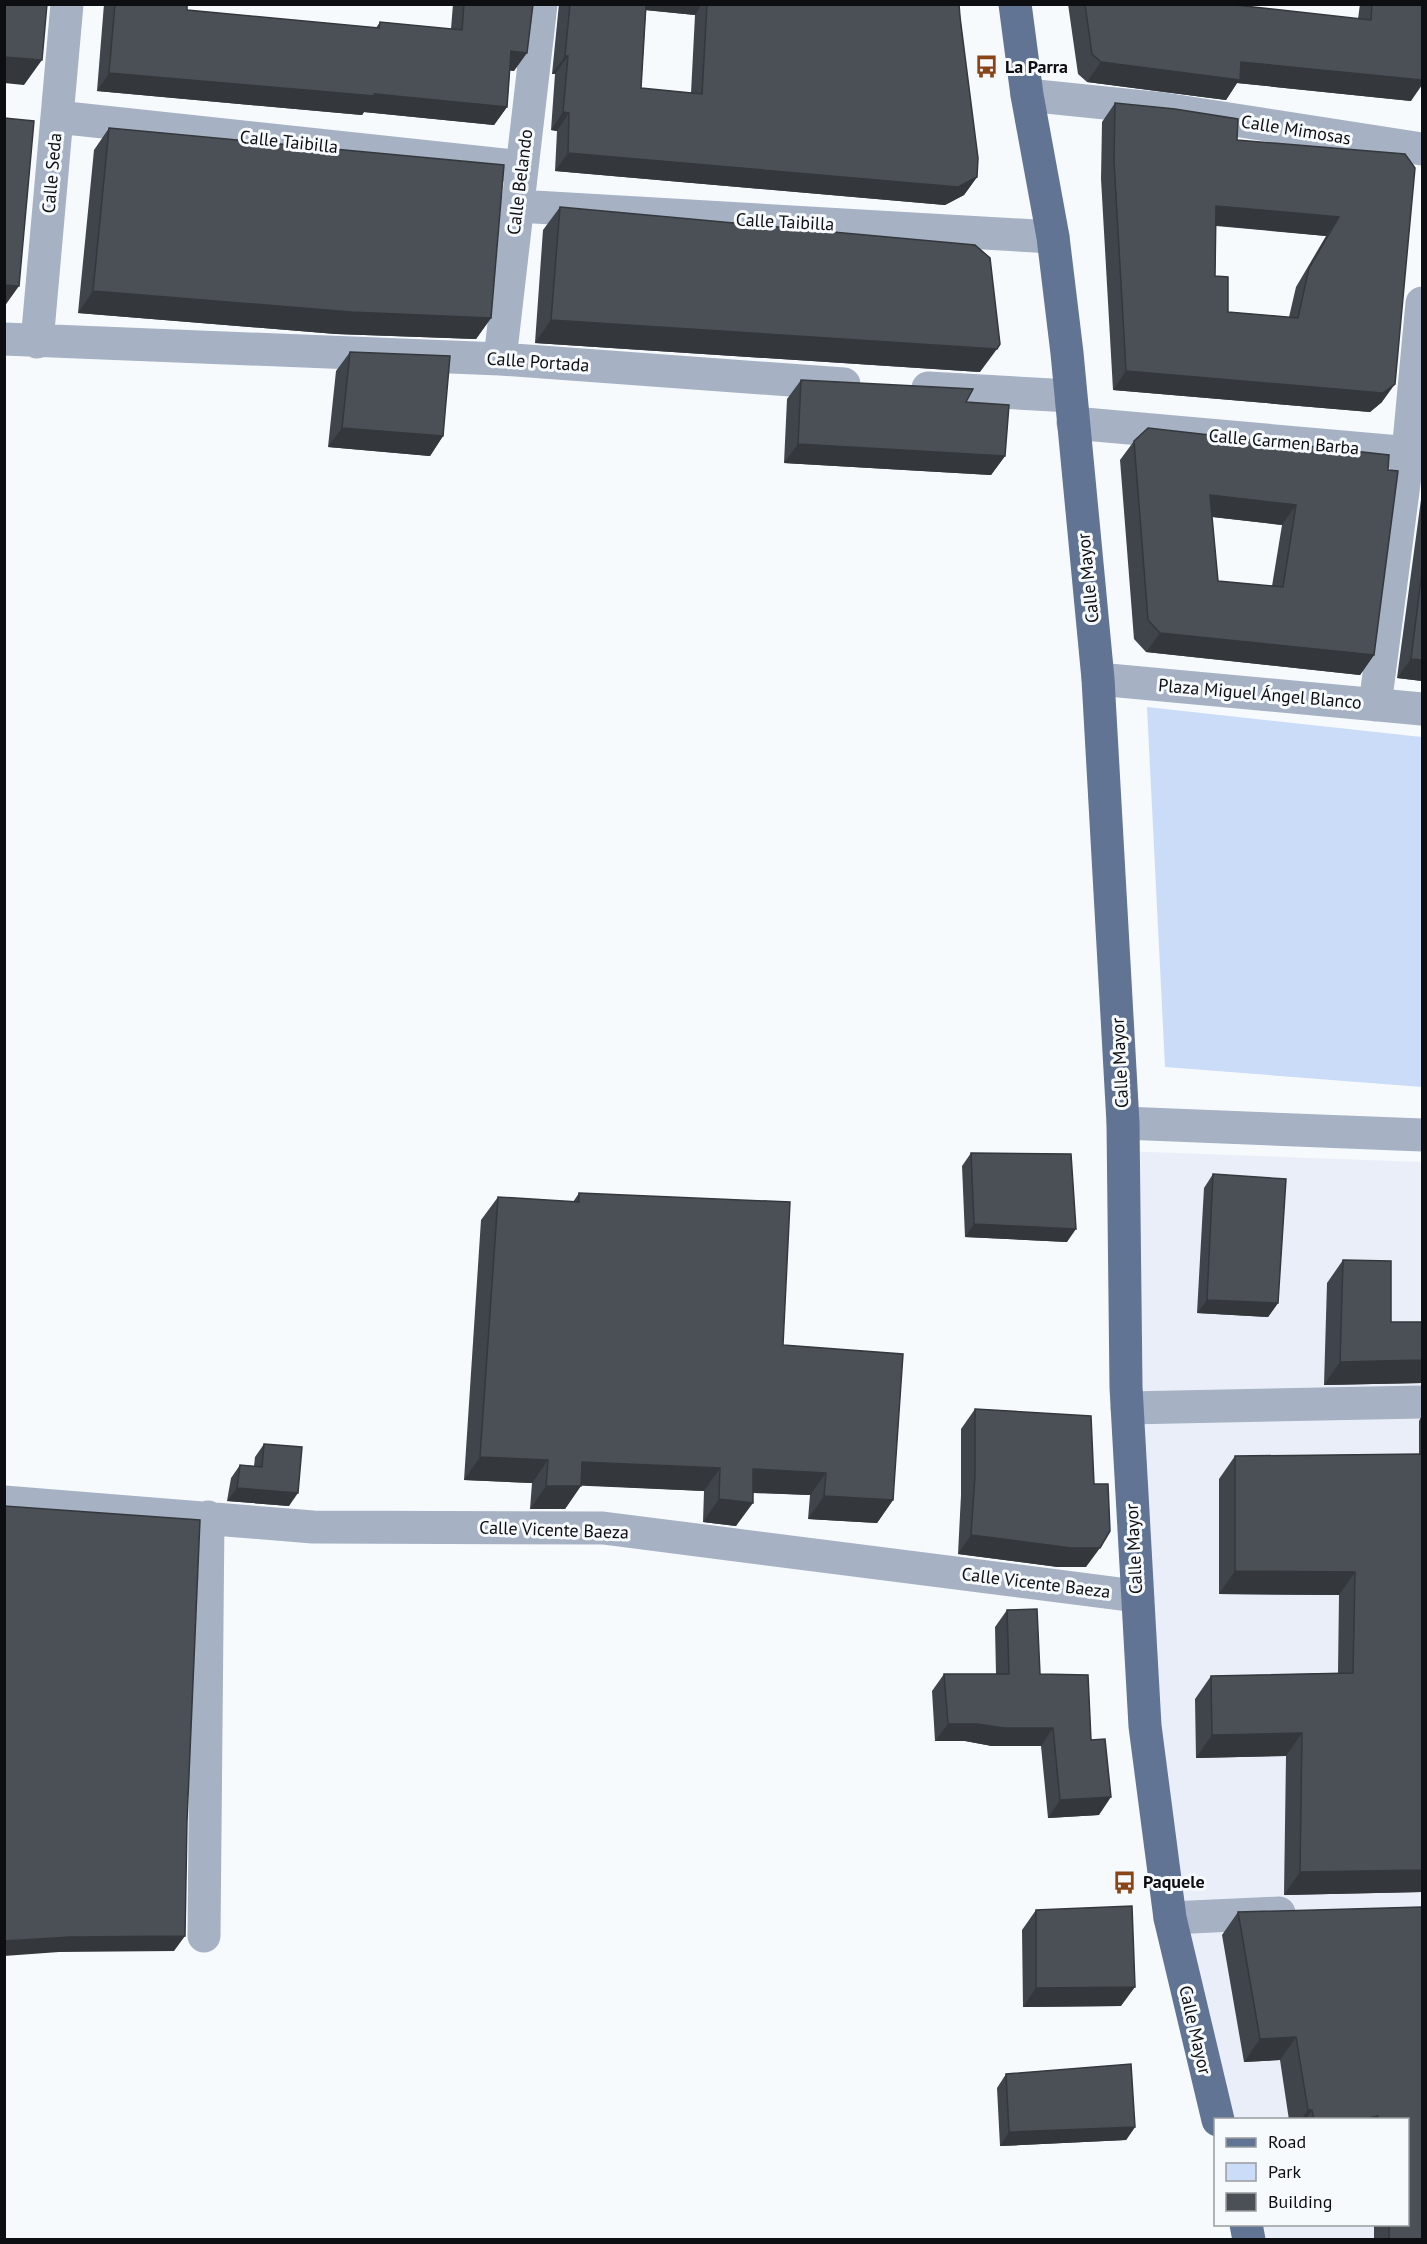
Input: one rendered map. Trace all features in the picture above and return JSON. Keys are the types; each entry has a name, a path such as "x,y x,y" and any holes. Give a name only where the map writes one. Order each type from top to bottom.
{"main road":[{"name":"Calle Mayor","path":"1015,4 1027,95 1053,237 1098,679 1123,1123 1123,1252 1127,1408 1145,1726 1170,1918 1218,2118"}],"street":[{"name":"Calle Seda","path":"37,342 67,4"},
{"name":"Calle Belando","path":"500,359 541,4"},
{"name":"Calle Mimosas","path":"1027,95 1164,110 1422,149"},
{"name":"Calle Taibilla","path":"57,117 522,167"},
{"name":"Calle Taibilla","path":"517,206 1053,237"},
{"path":"1375,705 1415,453 1422,303"},
{"name":"Calle Portada","path":"4,339 500,359 881,386 1072,410"},
{"name":"Calle Carmen Barba","path":"1072,410 1415,453"},
{"name":"Plaza Miguel Ángel Blanco","path":"1098,679 1422,710"},
{"path":"1123,1123 1422,1136"},
{"path":"1127,1408 1422,1402"},
{"name":"Calle Vicente Baeza","path":"4,1502 313,1527 603,1528 1136,1596"},
{"path":"204,1936 208,1518"},
{"path":"1170,1918 1307,1912"}],"shaded area":[{"path":"1124,1151 1422,1162 1422,2239 1252,2239 1247,2226 1409,2226 1409,2118 1218,2118 1170,1918"}],"green space":[{"path":"1147,707 1422,737 1422,1087 1165,1067"}],"building":[{"path":"4,4 47,4 42,60 4,57"},
{"path":"115,4 187,4 187,10 379,28 380,22 462,30 464,4 533,4 527,53 511,51 507,107 109,73"},
{"path":"570,4 646,4 641,88 702,94 707,4 959,4 978,158 977,177 958,187 568,153 569,113 563,112"},
{"path":"1085,4 1226,4 1371,20 1372,4 1422,4 1422,80 1241,62 1240,80 1101,62 1092,54"},
{"path":"1115,103 1238,119 1237,140 1405,154 1415,168 1395,384 1383,393 1126,371 1114,161","holes":["1216,206 1339,217 1309,268 1298,318 1228,312 1228,277 1215,276"]},
{"path":"4,118 34,121 19,286 4,285"},
{"path":"109,128 504,165 491,318 351,312 93,291"},
{"path":"560,207 975,245 990,258 1000,344 997,349 551,320"},
{"path":"350,352 450,356 443,436 342,428"},
{"path":"801,380 973,389 966,402 1009,405 1005,456 798,444"},
{"path":"1148,428 1389,455 1388,470 1398,471 1374,655 1160,633 1148,620 1134,441","holes":["1210,495 1296,505 1283,587 1218,581"]},
{"path":"1422,571 1422,660 1411,659"},
{"path":"971,1153 1071,1154 1076,1229 974,1224"},
{"path":"1213,1174 1286,1179 1278,1303 1207,1300"},
{"path":"579,1193 790,1202 783,1345 903,1354 893,1500 824,1496 826,1473 753,1469 753,1503 719,1499 720,1468 582,1462 581,1486 546,1486 548,1460 480,1457 498,1197 579,1202"},
{"path":"1343,1260 1391,1261 1391,1322 1422,1322 1422,1360 1340,1362"},
{"path":"975,1409 1091,1416 1094,1484 1108,1484 1110,1531 1100,1548 1071,1548 971,1535 975,1476"},
{"path":"264,1444 302,1447 298,1493 237,1488 240,1465 262,1467"},
{"path":"1422,1454 1422,1870 1300,1872 1302,1733 1212,1735 1211,1676 1353,1673 1355,1572 1235,1571 1235,1456"},
{"path":"4,1506 200,1520 187,1821 185,1936 70,1937 4,1941"},
{"path":"1037,1609 1040,1674 1088,1675 1091,1740 1105,1739 1111,1797 1060,1800 1053,1728 1004,1728 977,1724 948,1724 944,1674 1009,1674 1007,1610"},
{"path":"1132,1906 1135,1987 1036,1988 1036,1910"},
{"path":"1422,1907 1422,2240 1389,2240 1389,2226 1409,2226 1409,2118 1378,2118 1378,2116 1314,2118 1312,2110 1308,2110 1296,2037 1260,2039 1238,1912"},
{"path":"1131,2064 1135,2127 1009,2132 1006,2074"}],"place":[{"name":"La Parra","path":"987,67"},
{"name":"Paquele","path":"1125,1882"}]}
